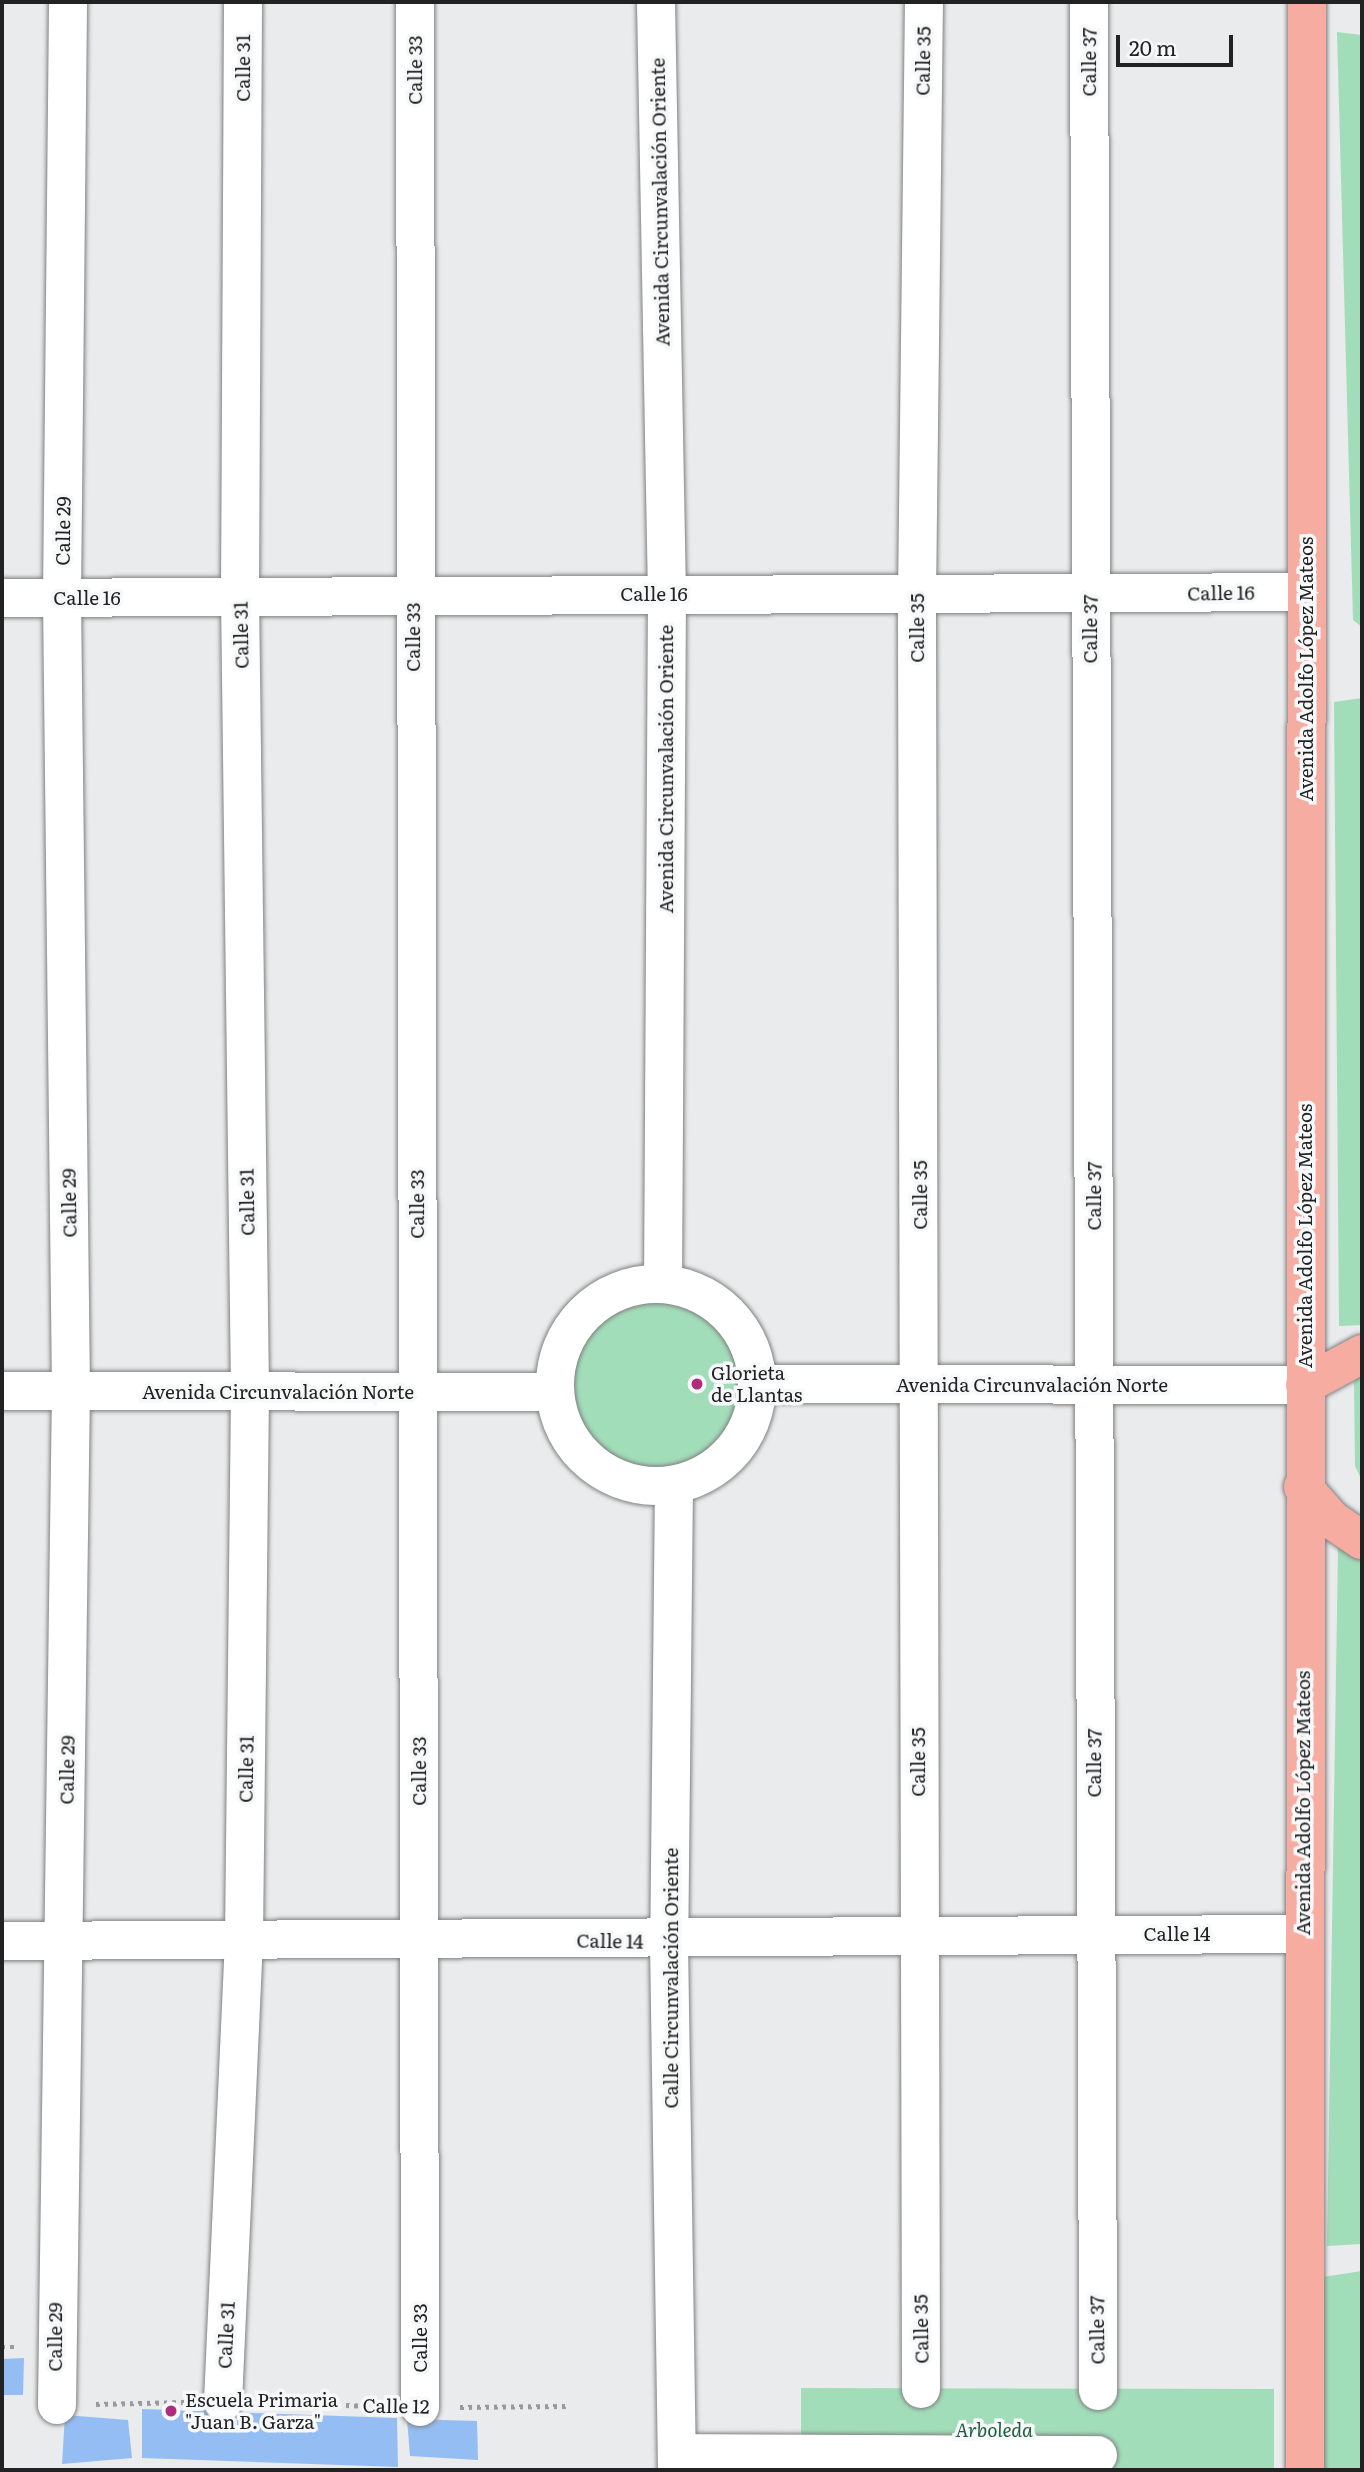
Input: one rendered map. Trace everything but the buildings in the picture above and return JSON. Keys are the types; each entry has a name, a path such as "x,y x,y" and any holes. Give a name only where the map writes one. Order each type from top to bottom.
{"main road":[{"name":"Avenida Adolfo López Mateos","path":"1305,2470 1303,1487 1307,2"},
{"path":"1305,1385 1362,1354"},
{"path":"1303,1487 1332,1520 1362,1540"}],"street":[{"name":"Calle 29","path":"57,2405 71,1391 62,598 68,2"},
{"name":"Calle 31","path":"223,2402 244,1939 250,1391 240,596 243,2"},
{"name":"Calle 33","path":"415,2 412,595 419,1392 420,2407"},
{"name":"Avenida Circunvalación Oriente","path":"656,2 667,594 663,1284"},
{"name":"Calle 35","path":"921,2389 916,1938 921,1385 917,598 924,2"},
{"name":"Calle 37","path":"1090,2 1089,595 1096,1386 1094,1934 1098,2391"},
{"name":"Calle 16","path":"2,598 667,594 917,598 1306,592"},
{"path":"663,1284 692,1290 726,1312 754,1354 758,1384 743,1438 725,1461 674,1485 629,1482 581,1454 562,1425 555,1392 564,1346 584,1314 607,1296 663,1284"},
{"name":"Avenida Circunvalación Norte","path":"758,1384 1305,1385"},
{"name":"Avenida Circunvalación Norte","path":"2,1391 555,1392"},
{"name":"Calle Circunvalación Oriente","path":"674,1485 669,1942 677,2462"},
{"name":"Calle 14","path":"2,1941 419,1937 669,1942 1094,1934 1303,1934"},
{"path":"677,2462 1098,2455"}],"path":[{"name":"Calle 12","path":"57,2405 223,2402 420,2407 568,2406"}],"green space":[{"path":"1337,32 1362,35 1362,627 1353,620"},
{"path":"1362,698 1362,1325 1339,1326 1334,702"},
{"path":"663,1296 700,1304 731,1324 751,1355 759,1392 751,1429 731,1460 700,1480 663,1488 626,1480 595,1460 575,1429 567,1392 575,1355 595,1324 626,1304"},
{"path":"1362,1370 1362,1481 1355,1466 1354,1382"},
{"path":"1338,1547 1362,1556 1362,2244 1327,2246"},
{"path":"1362,2271 1362,2470 1312,2470 1316,2278"},
{"name":"Arboleda","path":"801,2388 1274,2389 1274,2470 801,2470"}],"place":[{"name":"Glorieta de Llantas","path":"697,1384"},
{"name":"Escuela Primaria \"Juan B. Garza\"","path":"171,2411"}]}
